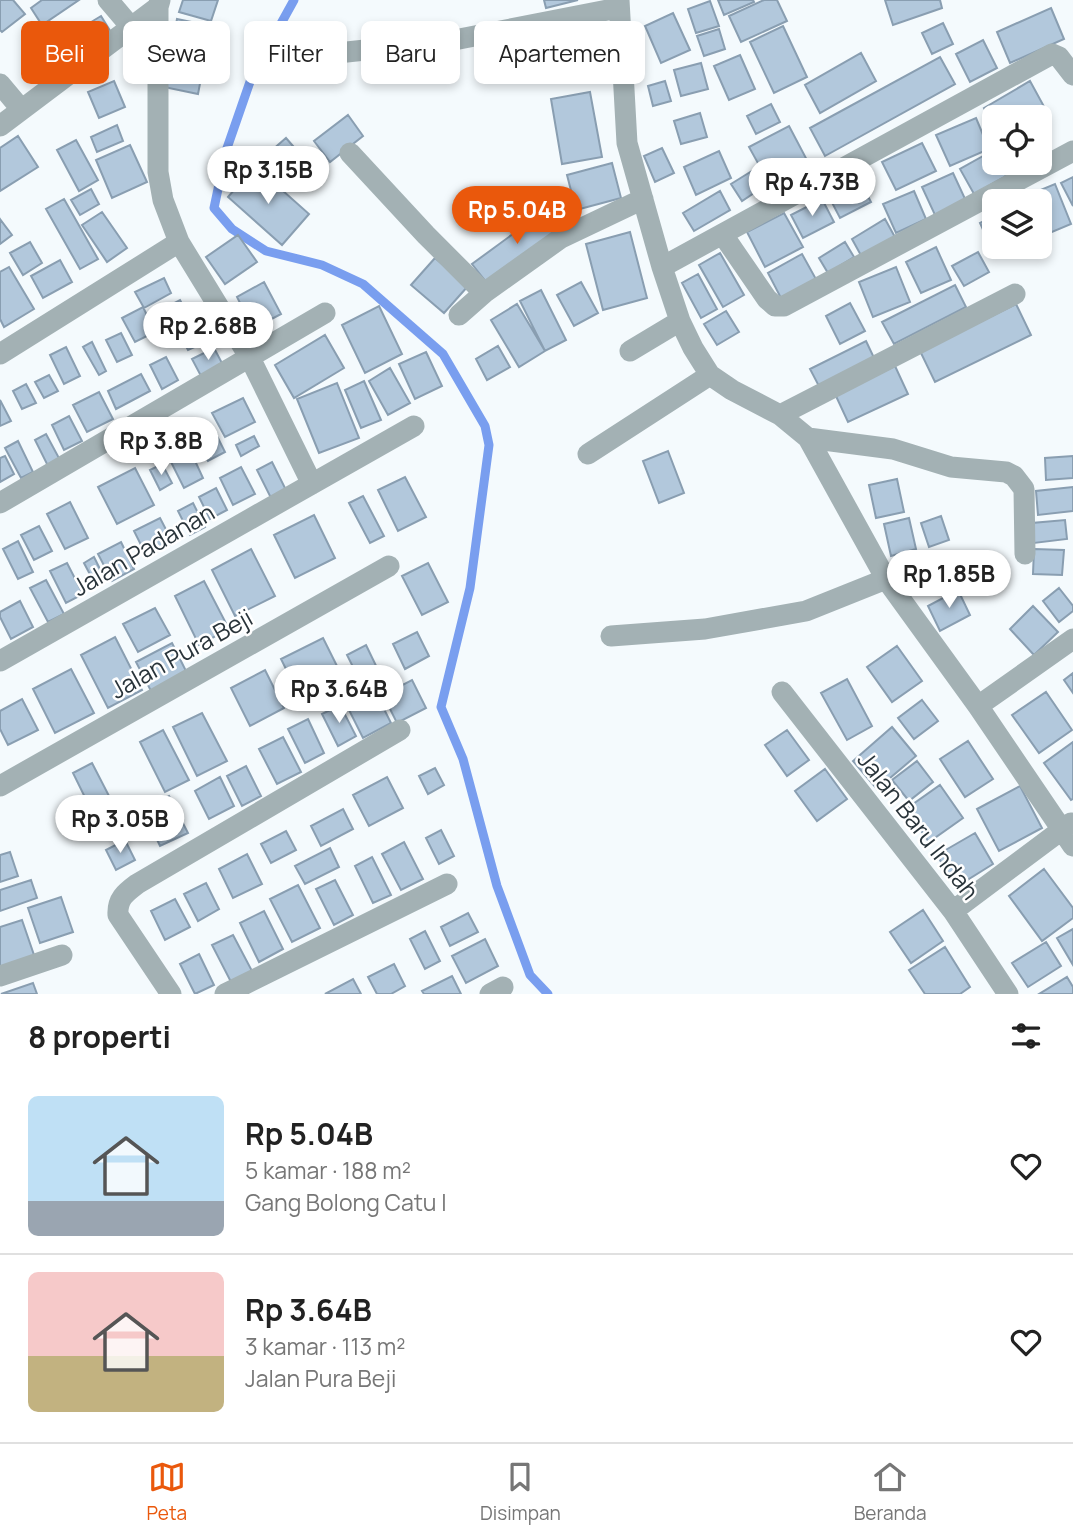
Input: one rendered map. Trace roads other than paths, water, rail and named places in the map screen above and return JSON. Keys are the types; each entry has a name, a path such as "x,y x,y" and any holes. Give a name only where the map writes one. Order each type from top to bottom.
{"street":[{"path":"108,0 126,21"},
{"path":"138,21 159,4"},
{"path":"159,4 158,172 163,200 178,242 250,358 312,484"},
{"path":"347,52 449,41 619,4 627,143 662,267 680,321 693,348 710,375 732,390 780,415 808,438 886,579 1069,833 953,911"},
{"path":"0,126 123,33"},
{"path":"662,267 1052,54 1059,57 1073,75"},
{"path":"0,84 21,109"},
{"path":"723,235 767,299 775,306 784,306 1073,151"},
{"path":"350,153 484,293"},
{"path":"459,315 484,293 561,238 643,200"},
{"path":"0,354 178,242"},
{"path":"780,415 1015,294"},
{"path":"0,503 325,313"},
{"path":"631,351 680,321"},
{"path":"588,454 710,375"},
{"name":"Jalan Padanan","path":"0,661 414,426"},
{"path":"808,438 893,449 951,467 1006,472 1014,476 1024,489 1025,554"},
{"name":"Jalan Pura Beji","path":"0,786 389,566"},
{"path":"611,636 705,629 806,611 886,579"},
{"path":"978,706 1073,639"},
{"name":"Jalan Baru Indah","path":"782,692 953,911 1008,994"},
{"path":"171,994 118,915 122,895 400,730"},
{"path":"225,994 447,884"},
{"path":"0,976 62,955"}],"waterway":[{"path":"294,0 252,76 226,151 214,208 232,229 266,251 322,265 363,284 443,354 485,426 489,445 470,588 441,707 463,759 497,886 530,975 548,994"}]}
